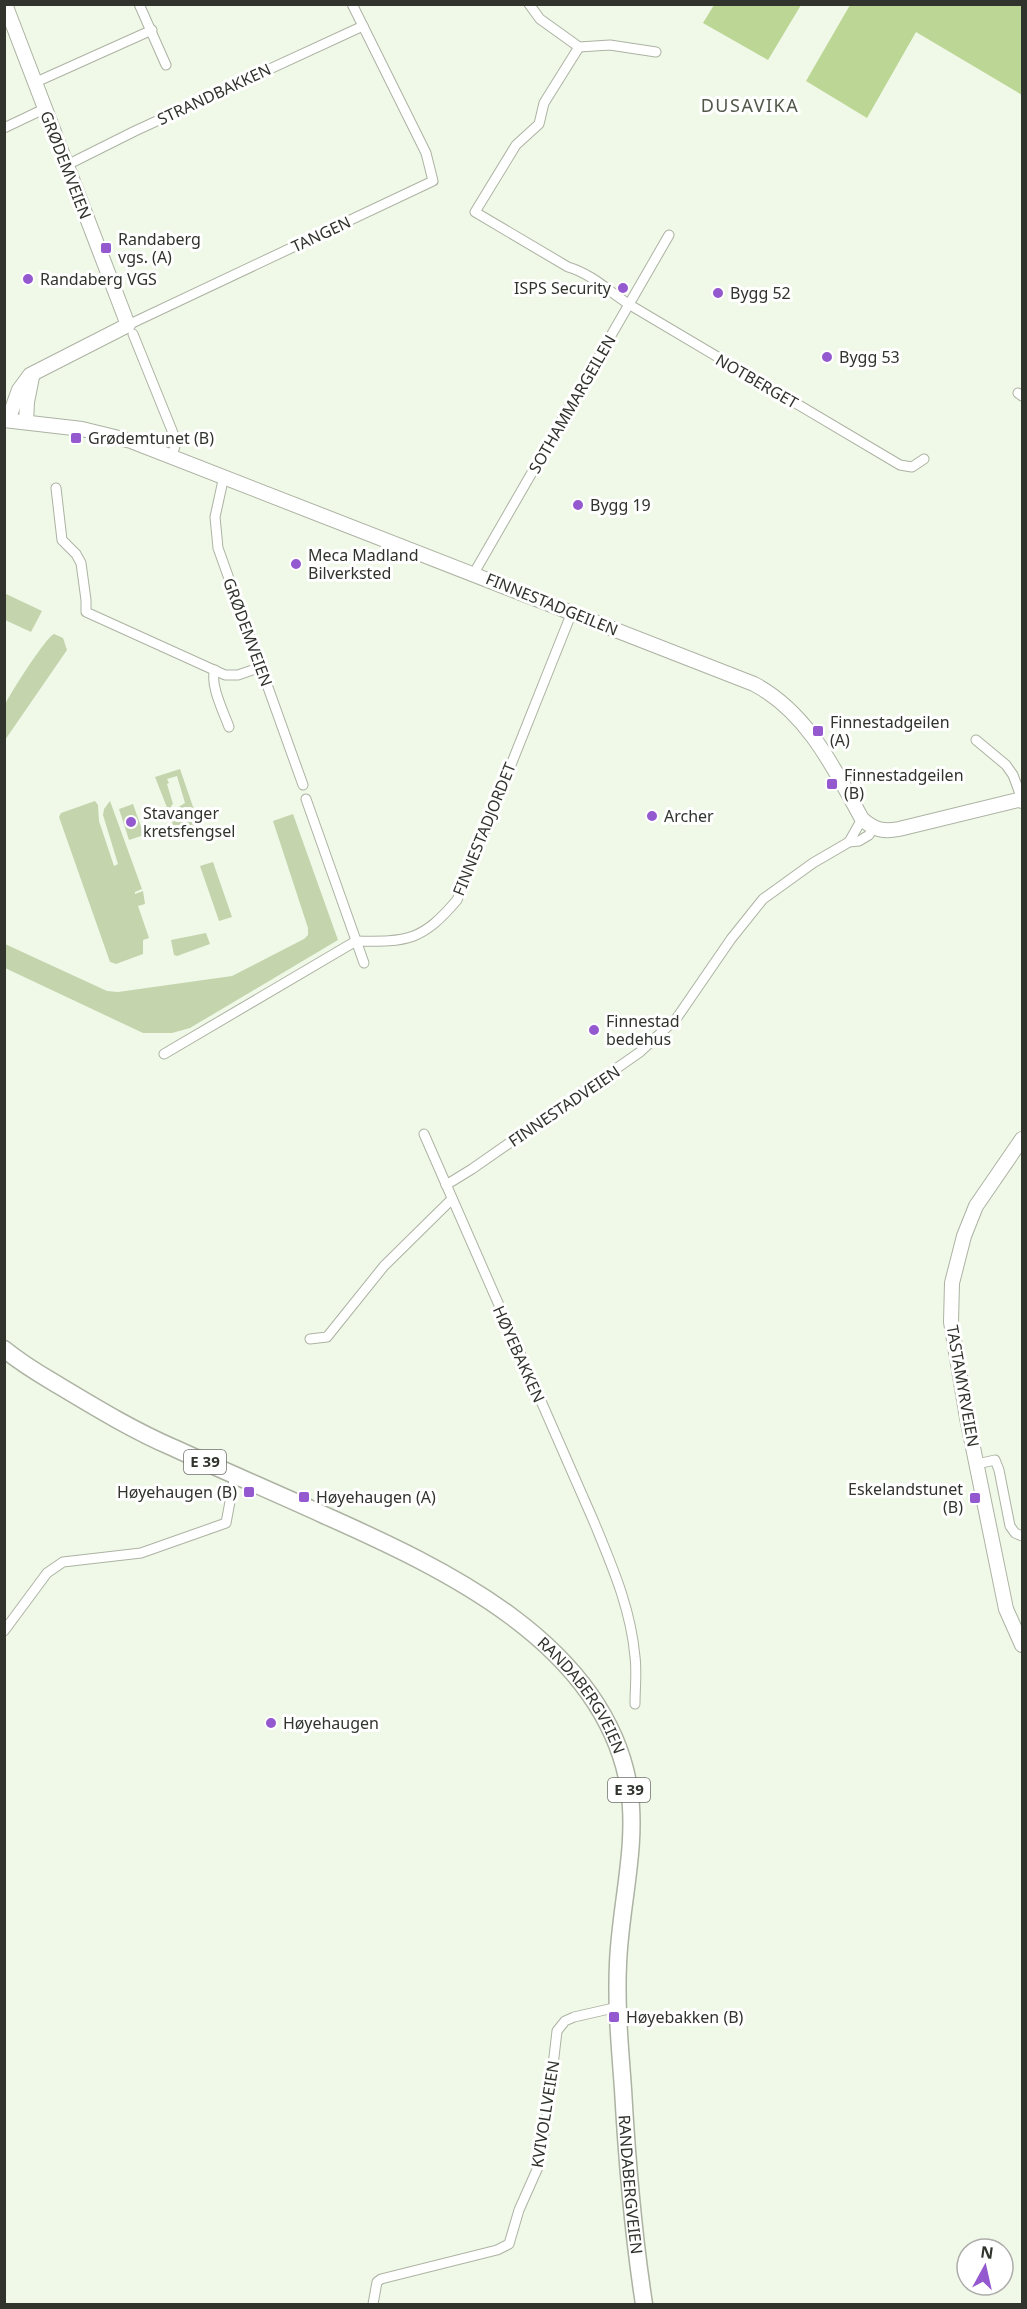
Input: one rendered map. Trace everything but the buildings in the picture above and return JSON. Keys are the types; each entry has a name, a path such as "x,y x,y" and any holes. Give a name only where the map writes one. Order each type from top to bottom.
{"highway":[{"name":"RANDABERGVEIEN","path":"4,1342 53,1382"},
{"name":"RANDABERGVEIEN","path":"4,1349 18,1361 136,1430 407,1553 472,1588 548,1648 575,1675 591,1696 616,1741 626,1775 630,1801 631,1842 618,1966 618,2007 625,2124 644,2304"}],"main road":[{"name":"GRØDEMVEIEN","path":"5,4 130,329"},
{"name":"TANGEN","path":"34,372 130,329"},
{"path":"7,420 22,384 34,372"},
{"path":"26,422 28,392 34,372"},
{"name":"FINNESTADGEILEN","path":"7,420 105,434 131,441 754,684 781,700 807,728 868,823"},
{"path":"868,823 882,831 899,830 1022,800"},
{"name":"TASTAMYRVEIEN","path":"1023,1138 976,1206 964,1236 952,1283 951,1322 1006,1609 1023,1645"}],"street":[{"path":"140,4 166,65"},
{"name":"TANGEN","path":"130,329 433,181 426,153 352,4"},
{"path":"529,4 540,19 579,47 610,45 656,52"},
{"name":"STRANDBAKKEN","path":"67,165 145,126 363,26"},
{"path":"34,83 152,30"},
{"name":"NOTBERGET","path":"579,47 544,103 539,124 516,145 475,212 568,267 574,274 598,288 605,289 892,460 906,467 912,467 924,459"},
{"path":"4,128 44,109"},
{"name":"SOTHAMMARGEILEN","path":"474,573 669,235"},
{"name":"GRØDEMVEIEN","path":"130,329 175,438 172,456"},
{"name":"GRØDEMVEIEN","path":"225,476 216,506 216,537 222,562 303,785"},
{"path":"56,488 63,540 81,563 86,612 215,670 234,676 261,666"},
{"name":"FINNESTADJORDET","path":"356,941 383,942 409,938 436,924 457,900 572,612"},
{"path":"215,670 214,684 229,727"},
{"path":"976,740 1006,765 1013,775 1022,800"},
{"path":"306,799 364,963"},
{"name":"FINNESTADVEIEN","path":"849,842 859,841 868,835 868,823"},
{"name":"FINNESTADVEIEN","path":"446,1185 640,1052 676,1019 731,939 763,899 790,878 849,842 868,823"},
{"path":"164,1054 356,941"},
{"path":"310,1340 327,1337 384,1266 452,1199 424,1134"},
{"name":"HØYEBAKKEN","path":"452,1199 594,1522 620,1588 629,1618 635,1658 635,1704"},
{"path":"977,1464 995,1460 1010,1526 1015,1533 1023,1536"},
{"path":"4,1631 47,1573 63,1562 141,1553 226,1523 236,1475"},
{"name":"KVIVOLLVEIEN","path":"373,2304 377,2282 381,2279 497,2250 509,2244 519,2210 539,2165 546,2128 557,2031 565,2021 574,2017 618,2007"}],"shaded area":[{"path":"714,5 801,5 768,60 703,23"},
{"path":"850,5 1022,5 1022,95 916,32 867,118 806,81"},
{"path":"4,593 42,611 31,632 5,620"},
{"path":"54,634 63,638 67,650 5,740 4,707 35,656"},
{"path":"180,769 201,830 183,835 174,828 169,813 185,803 177,776 167,779 173,804 168,810 155,777"},
{"path":"95,801 114,866 118,864 103,815 110,801 142,889 135,894 143,891 145,904 138,906 149,938 143,940 143,954 116,964 110,962 59,817 61,813"},
{"name":"Stavanger kretsfengsel","path":"133,804 144,835 129,840 119,809"},
{"path":"293,814 338,940 190,1028 172,1033 143,1033 5,968 5,944 107,991 118,992 232,976 304,939 308,935 308,928 273,821"},
{"path":"213,862 232,917 219,921 200,866"},
{"path":"206,933 210,944 177,956 174,955 171,940"}],"place":[{"name":"Randaberg vgs. (A)","path":"106,248"},
{"name":"Randaberg VGS","path":"28,279"},
{"name":"ISPS Security","path":"623,288"},
{"name":"Bygg 52","path":"718,293"},
{"name":"Bygg 53","path":"827,357"},
{"name":"Grødemtunet (B)","path":"76,438"},
{"name":"Bygg 19","path":"578,505"},
{"name":"Meca Madland Bilverksted","path":"296,564"},
{"name":"Finnestadgeilen (A)","path":"818,731"},
{"name":"Finnestadgeilen (B)","path":"832,784"},
{"name":"Archer","path":"652,816"},
{"name":"Stavanger kretsfengsel","path":"131,822"},
{"name":"Finnestad bedehus","path":"594,1030"},
{"name":"Høyehaugen (B)","path":"249,1492"},
{"name":"Høyehaugen (A)","path":"304,1497"},
{"name":"Eskelandstunet (B)","path":"975,1498"},
{"name":"Høyehaugen","path":"271,1723"},
{"name":"Høyebakken (B)","path":"614,2017"}],"district":[{"name":"DUSAVIKA","path":"750,106"}]}
